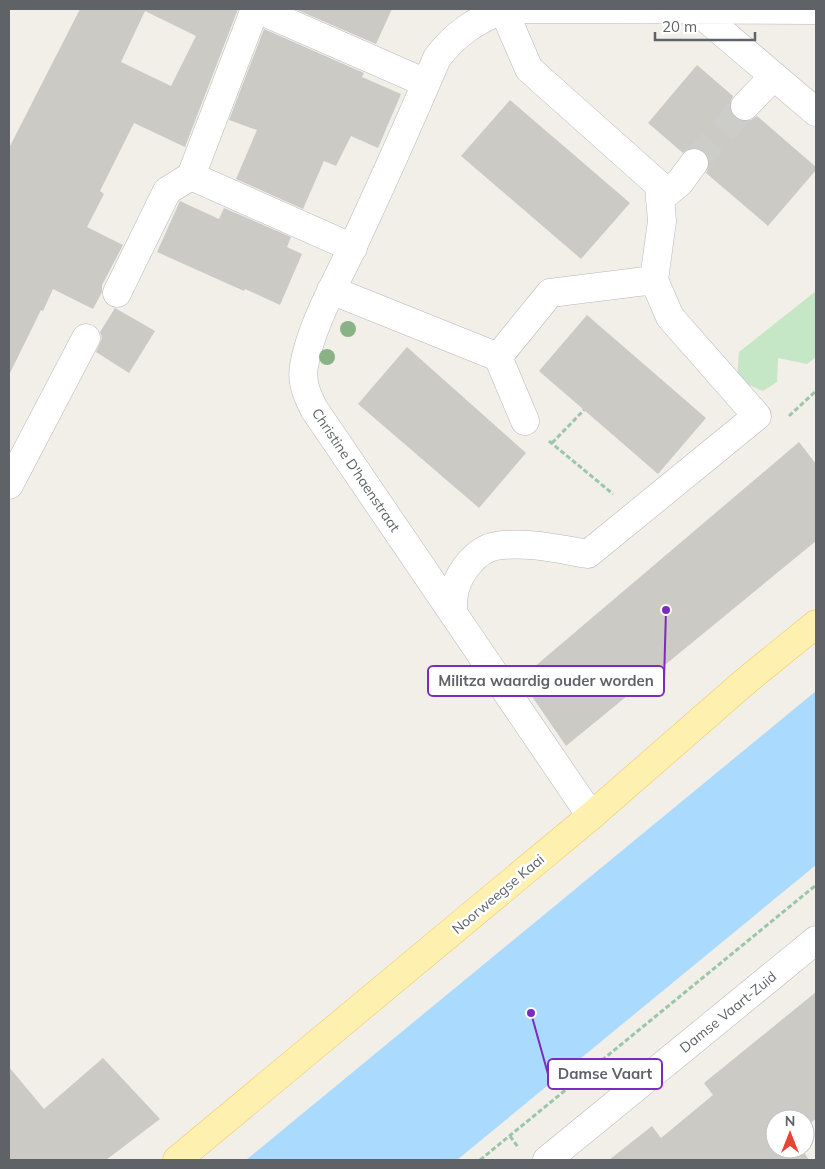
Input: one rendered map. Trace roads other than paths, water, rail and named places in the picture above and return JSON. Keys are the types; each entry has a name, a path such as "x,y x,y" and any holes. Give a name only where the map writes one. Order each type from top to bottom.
{"main road":[{"name":"Noorweegse Kaai","path":"177,1160 591,816 747,680 816,624"}],"street":[{"path":"117,292 167,191 191,176 256,9 426,83"},
{"path":"453,612 455,589 463,570 480,554 494,546 538,545 588,554 757,416 670,317 654,280 662,222 659,185 528,69 503,9"},
{"name":"Christine D'haenstraat","path":"591,816 314,410 304,388 303,368 308,349 332,290 353,248 436,58 449,42 466,28 503,9 816,10"},
{"path":"696,10 816,112"},
{"path":"745,106 774,76"},
{"path":"660,199 680,182 694,163"},
{"path":"191,176 353,248"},
{"path":"498,357 550,293 654,280"},
{"path":"332,290 498,357 525,421"},
{"path":"9,485 86,338"},
{"name":"Damse Vaart-Zuid","path":"547,1160 816,940"}],"water":[{"path":"816,691 816,865 457,1160 246,1160"}],"tunnel":[{"path":"694,163 745,106"}],"place":[{"name":"Militza waardig ouder worden","path":"666,610"},
{"name":"Damse Vaart","path":"531,1013"}]}
